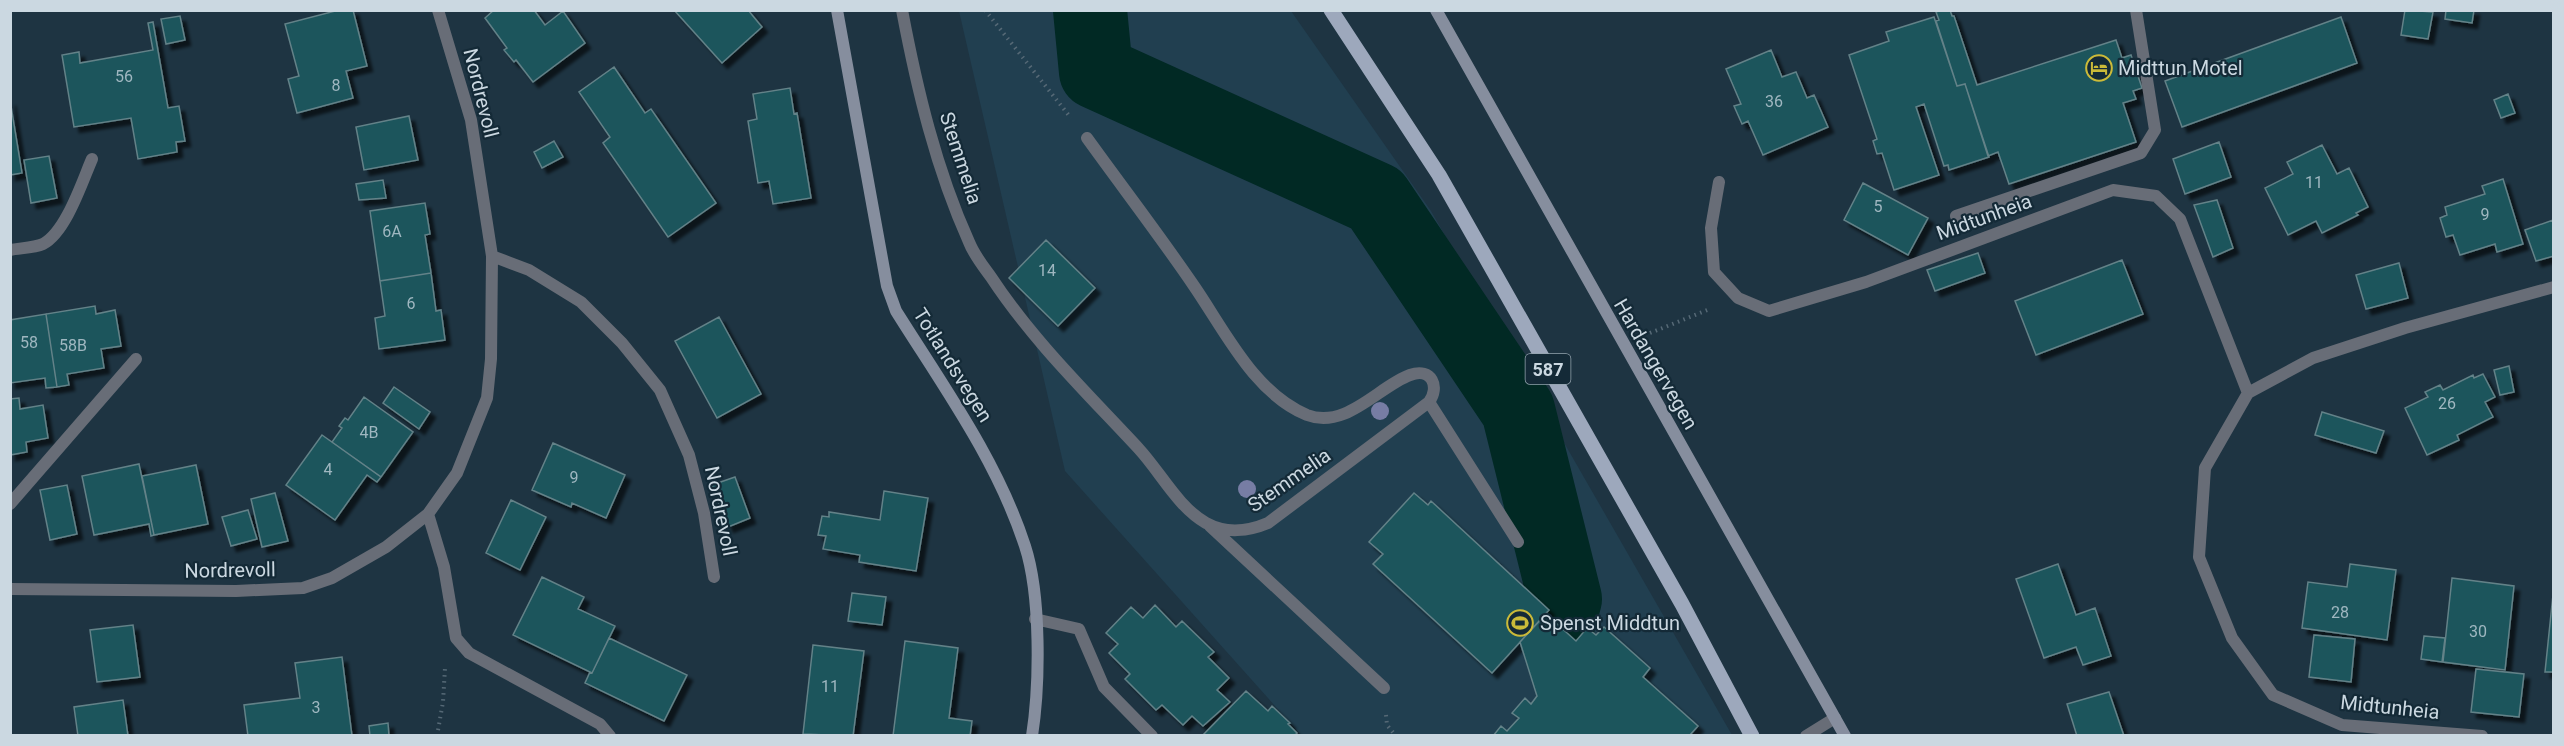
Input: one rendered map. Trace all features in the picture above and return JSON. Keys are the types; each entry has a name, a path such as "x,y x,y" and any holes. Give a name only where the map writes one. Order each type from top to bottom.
{"main road":[{"name":"Totlandsvegen","path":"837,10 886,286 896,311 984,452 1025,545 1031,570 1035,619 1036,708 1032,735"},
{"name":"587","path":"1331,10 1439,175 1676,594 1752,735"},
{"name":"Hardangervegen","path":"1436,10 1845,735"}],"street":[{"name":"Nordrevoll","path":"10,589 236,591 303,588 332,578 386,547 428,514 457,473 487,398 491,359 492,256 471,120 438,10"},
{"name":"Stemmelia","path":"902,10 937,158 969,245 1017,314 1083,391 1141,451 1194,515 1209,525 1239,531 1251,530 1268,523 1429,402 1435,394 1435,382 1431,376 1423,373 1411,375 1356,408 1328,416 1309,416 1283,402 1258,378 1239,353 1194,286 1087,138"},
{"path":"1956,216 2141,153 2155,130 2136,10"},
{"path":"10,250 42,244 55,235 73,204 92,159"},
{"name":"Midtunheia","path":"1719,182 1711,228 1714,272 1738,297 1769,311 1866,282 2113,190 2156,196 2180,219 2248,393 2205,468 2199,557 2232,638 2273,695 2342,725 2482,735"},
{"name":"Nordrevoll","path":"492,256 529,270 581,302 622,343 660,390 689,455 704,513 714,577"},
{"path":"2248,393 2313,358 2405,328 2553,287"},
{"path":"10,504 136,359"},
{"path":"1429,402 1518,542"},
{"path":"428,514 444,567 456,638 469,653 600,723 610,735"},
{"path":"1209,525 1384,688"},
{"path":"1035,619 1079,629 1104,687 1152,735"},
{"path":"1806,735 1835,718"}],"path":[{"path":"985,10 1087,138"},
{"path":"1649,334 1738,297"},
{"path":"437,735 443,702 446,645 456,638"}],"shaded area":[{"path":"959,11 1291,11 1431,211 1732,735 1301,735 1065,471"}],"building":[{"path":"339,10 353,10 367,66 346,71 353,98 297,113 288,79 299,76 285,24"},
{"path":"494,10 534,10 545,25 563,11 585,43 533,82 516,60 514,62 504,50 507,48 485,18"},
{"path":"674,10 748,10 762,27 722,63"},
{"path":"1950,10 1954,16 1977,85 2116,40 2122,58 2131,55 2142,88 2133,91 2136,99 2123,103 2136,142 2009,184 1998,152 1988,156 1965,84 1957,86 1936,21 1939,20 1936,12"},
{"path":"2405,10 2433,12 2428,39 2401,35"},
{"path":"2446,10 2474,10 2472,23 2445,19"},
{"path":"180,16 185,40 166,44 161,19"},
{"path":"1934,17 1957,86 1965,84 1989,157 1949,170 1948,165 1944,166 1924,104 1916,107 1939,175 1894,190 1882,153 1877,154 1873,141 1877,139 1849,55 1889,41 1886,32"},
{"path":"2341,17 2357,63 2182,127 2165,81"},
{"path":"153,22 168,108 179,106 185,141 176,142 177,152 138,159 131,118 74,127 62,55 79,52 80,63 153,50 148,23"},
{"path":"1771,50 1782,77 1796,72 1807,98 1814,95 1828,127 1763,155 1748,121 1742,124 1734,106 1741,104 1726,69"},
{"path":"614,67 645,113 651,109 716,203 668,237 603,143 610,137 579,92"},
{"path":"790,88 794,114 797,113 811,198 773,204 769,181 758,183 748,121 757,119 753,94"},
{"path":"2508,94 2515,113 2501,118 2494,100"},
{"path":"10,100 22,173 10,175"},
{"path":"409,116 418,160 364,170 356,127"},
{"path":"554,141 563,157 542,168 534,152"},
{"path":"2219,142 2231,177 2185,194 2173,159"},
{"path":"2322,145 2337,174 2349,168 2368,207 2356,213 2358,215 2322,233 2316,221 2288,235 2265,188 2293,174 2287,162"},
{"path":"49,156 57,198 31,203 24,160"},
{"path":"2503,179 2523,244 2497,252 2495,244 2460,255 2453,235 2446,237 2440,218 2447,215 2445,207 2485,194 2482,186"},
{"path":"383,180 386,198 359,200 356,184"},
{"path":"1863,183 1928,218 1908,255 1844,220"},
{"path":"2217,200 2233,248 2213,257 2194,205"},
{"path":"425,203 430,234 425,235 431,273 380,281 370,211"},
{"path":"2553,220 2554,256 2536,261 2525,230"},
{"path":"1046,240 1095,288 1058,326 1009,278"},
{"path":"1978,253 1985,273 1935,291 1927,270"},
{"path":"2122,260 2143,314 2036,355 2015,301"},
{"path":"2399,263 2408,298 2366,309 2356,275"},
{"path":"431,273 436,311 441,310 445,340 379,349 375,318 385,316 380,281"},
{"path":"95,306 96,314 115,310 121,346 101,349 104,368 67,374 69,385 57,387 46,314"},
{"path":"46,314 57,387 46,388 45,378 10,383 10,320"},
{"path":"719,317 761,394 717,418 675,341"},
{"path":"2509,366 2514,392 2500,395 2494,370"},
{"path":"2483,374 2495,397 2485,402 2493,417 2457,435 2459,440 2427,455 2405,408 2428,397 2425,392 2440,385 2443,390 2473,375 2474,378"},
{"path":"394,387 430,412 419,429 383,403"},
{"path":"364,397 413,432 381,477 332,442 342,428 339,426 345,418 348,420"},
{"path":"19,398 20,409 43,405 48,438 26,442 27,452 10,455 10,399"},
{"path":"2322,412 2384,431 2376,453 2315,435"},
{"path":"322,435 381,477 377,482 367,475 335,520 286,485"},
{"path":"553,443 625,475 606,518 572,503 571,507 532,490"},
{"path":"139,464 154,535 151,536 149,524 94,535 82,476"},
{"path":"196,465 208,524 154,535 142,476"},
{"path":"735,477 750,518 728,527 712,485"},
{"path":"67,485 77,534 50,540 40,490"},
{"path":"884,491 928,498 916,571 859,562 860,555 823,549 826,536 818,535 822,516 829,517 829,512 880,520"},
{"path":"275,493 288,541 262,547 251,499"},
{"path":"1414,493 1428,505 1431,501 1549,610 1492,673 1373,564 1383,554 1369,542"},
{"path":"511,500 546,517 520,570 486,553"},
{"path":"248,510 257,539 231,546 222,517"},
{"path":"2058,564 2076,615 2095,608 2111,656 2083,665 2076,647 2044,658 2016,579"},
{"path":"2350,564 2396,570 2387,640 2302,628 2308,582 2347,587"},
{"path":"542,577 584,597 578,609 615,626 592,673 513,635"},
{"path":"2452,578 2514,586 2505,670 2443,662"},
{"path":"2554,585 2554,672 2545,672"},
{"path":"852,593 886,597 882,625 848,621"},
{"path":"1155,605 1176,627 1182,621 1214,652 1208,657 1229,678 1217,690 1230,702 1203,726 1192,716 1183,725 1162,705 1156,710 1125,679 1130,674 1109,653 1118,644 1106,633 1131,607 1143,618"},
{"path":"1546,614 1576,641 1587,628 1596,635 1604,627 1650,668 1643,677 1698,726 1689,736 1493,736 1501,726 1507,731 1519,718 1512,713 1525,698 1531,704 1537,696 1520,642"},
{"path":"133,625 140,677 97,682 90,630"},
{"path":"2314,635 2355,639 2351,682 2309,677"},
{"path":"2424,636 2445,638 2442,662 2421,659"},
{"path":"609,638 687,675 664,721 585,683"},
{"path":"905,641 958,648 949,718 972,721 970,736 893,736"},
{"path":"813,645 864,651 853,736 803,734"},
{"path":"342,657 352,736 248,736 244,705 300,698 295,663"},
{"path":"2476,669 2524,674 2519,717 2471,712"},
{"path":"1246,691 1268,711 1272,706 1297,733 1294,736 1202,736"},
{"path":"2109,692 2124,736 2077,736 2067,704"},
{"path":"123,700 128,736 78,736 74,707"},
{"path":"388,723 389,736 370,736 369,726"}],"waterway":[{"path":"1090,10 1096,72 1376,199 1518,410 1565,599 1557,628"}],"place":[{"name":"Midttun Motel","path":"2099,68"},
{"name":"Spenst Middtun","path":"1520,623"}]}
